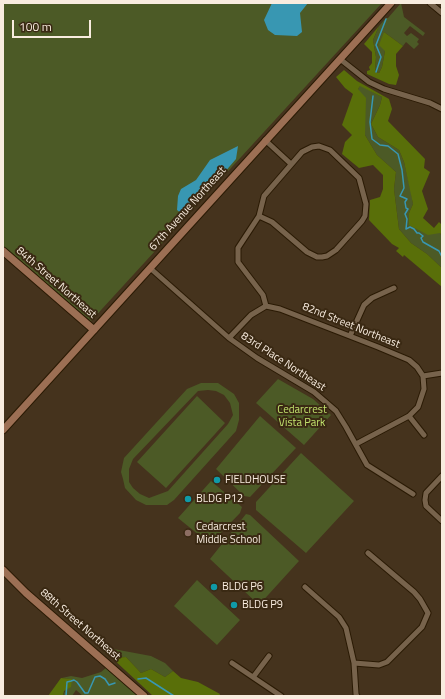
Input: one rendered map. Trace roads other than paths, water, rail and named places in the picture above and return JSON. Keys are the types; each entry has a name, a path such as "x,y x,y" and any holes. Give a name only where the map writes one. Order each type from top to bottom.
{"main road":[{"name":"67th Avenue Northeast","path":"3,430 264,140 391,3"},
{"name":"84th Street Northeast","path":"3,251 94,330"},
{"name":"88th Street Northeast","path":"3,570 26,593 144,696"}],"street":[{"path":"430,3 442,13"},
{"path":"340,59 354,71 384,89 430,103 442,109"},
{"path":"264,140 291,164"},
{"path":"229,338 250,315 266,306 263,295 242,268 238,258 238,248 259,216 264,196 302,152 312,147 319,146 330,150 355,173 361,184 366,204 365,216 336,250 327,256 322,257 317,257 307,252 272,222 259,216"},
{"name":"83rd Place Northeast","path":"150,268 229,338 257,358 314,392 336,411 367,465 413,494"},
{"path":"350,336 364,306 372,298 394,288"},
{"name":"82nd Street Northeast","path":"266,306 280,308 409,360 417,367 422,376"},
{"path":"356,444 409,416 418,407 423,397 424,389 422,376 442,373"},
{"path":"409,416 424,435"},
{"path":"442,476 426,493 425,500 426,506 442,521"},
{"path":"354,663 379,665 387,662 422,627 428,612 414,592 368,554"},
{"path":"305,588 339,617 346,628 354,663 355,695"},
{"path":"254,676 269,656"},
{"path":"232,662 281,696"}],"water":[{"path":"272,3 308,3 300,13 302,32 297,36 275,35 268,30 264,20"},
{"path":"238,146 236,159 211,188 181,213 177,210 178,196 181,189 196,180 210,160"}],"waterway":[{"path":"376,72 381,57 376,45 386,19"},
{"path":"373,96 370,122 372,139 380,145 388,146 398,154 404,188 400,196 407,199 405,202 406,208 408,209 405,214 407,219 406,229 410,227 414,229 417,233 423,236 421,238 423,242 439,251 442,257"},
{"path":"66,696 67,682 74,680 85,693 88,693 95,677 100,676 105,679 109,685 115,683"},
{"path":"138,679 146,678 174,696"}],"place":[{"name":"FIELDHOUSE","path":"217,480"},
{"name":"BLDG P12","path":"188,499"},
{"name":"Cedarcrest Middle School","path":"188,533"},
{"name":"BLDG P6","path":"214,587"},
{"name":"BLDG P9","path":"234,605"}],"park label":[{"name":"Cedarcrest Vista Park","path":"302,416"}]}
